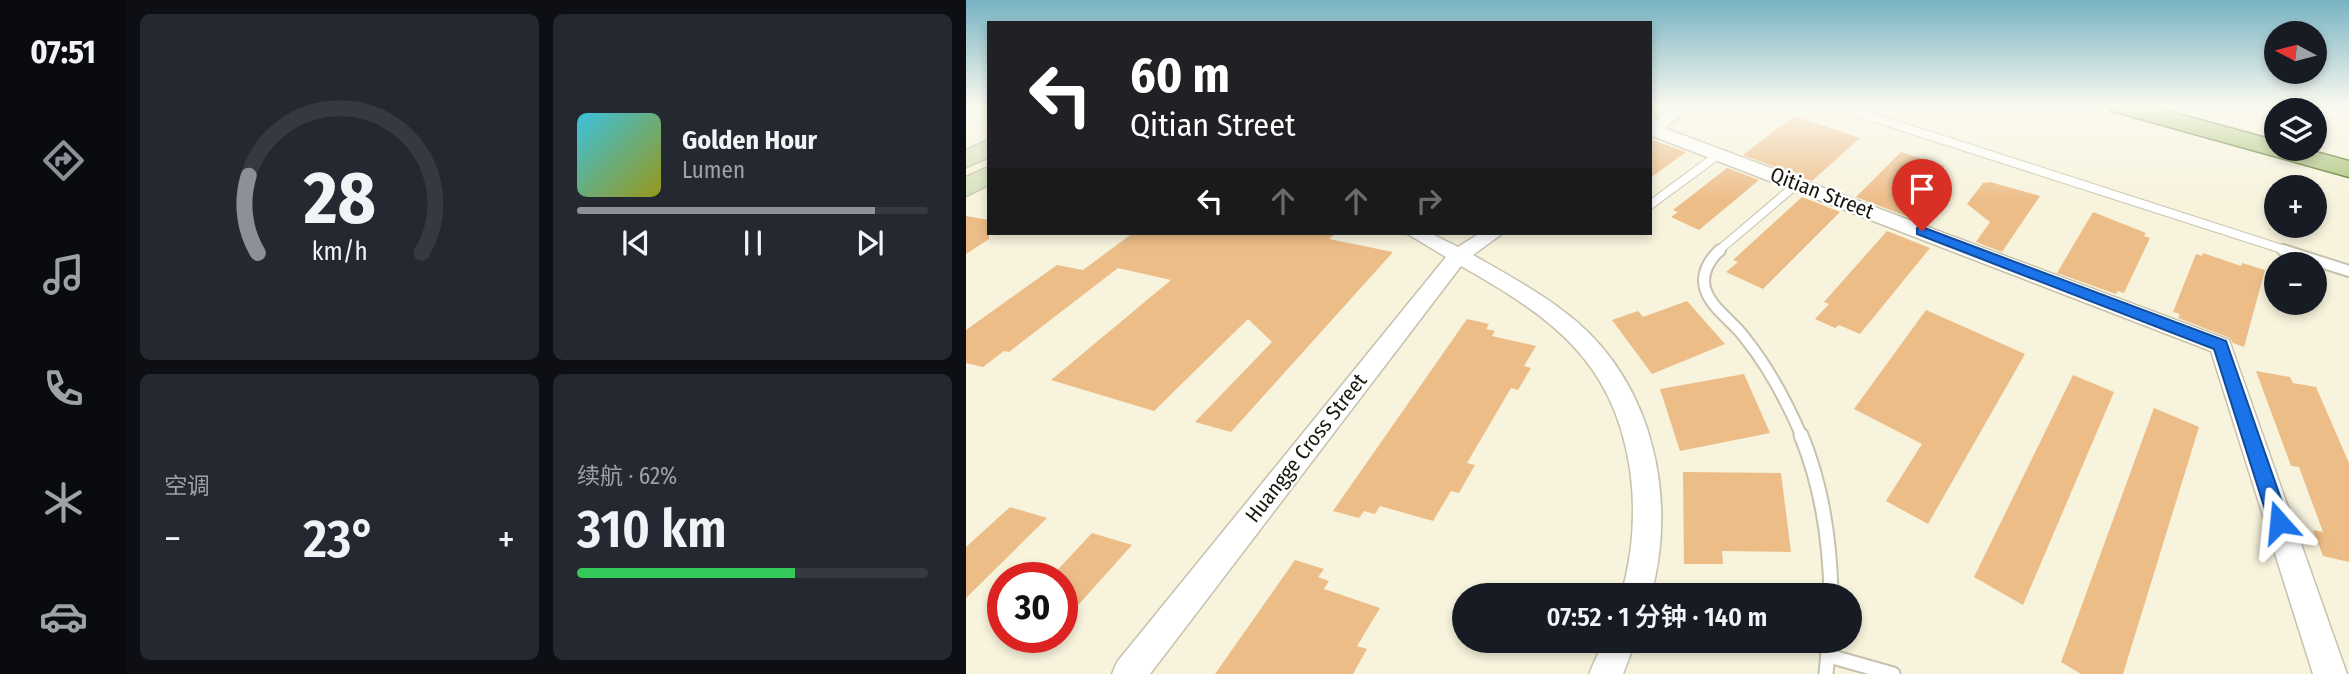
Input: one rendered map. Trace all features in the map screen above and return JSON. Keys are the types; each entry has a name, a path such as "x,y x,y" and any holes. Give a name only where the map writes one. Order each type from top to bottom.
{"main road":[{"path":"966,160 987,149"},
{"path":"2327,150 2349,149"},
{"path":"2327,156 2349,169"},
{"path":"2327,159 2349,178"},
{"path":"966,188 987,175"}],"street":[{"name":"Qitian Street","path":"1674,137 2221,345 2330,674"},
{"path":"1420,235 1535,300 1572,328 1604,362 1628,405 1644,456 1649,516 1638,583"},
{"name":"Huangge Cross Street","path":"1129,674 1458,256 1490,235"},
{"path":"1606,674 1615,653"}],"lane":[{"path":"1933,137 2349,271"},
{"path":"1652,204 1719,154"},
{"path":"1797,184 1713,257 1706,268 1704,280 1707,293 1745,337 1771,374 1794,417 1812,466 1825,521 1829,583"},
{"path":"1826,674 1828,653"},
{"path":"1841,653 1893,674"}],"building":[{"path":"1766,137 1860,138 1812,181 1743,155"},
{"path":"1652,140 1686,152 1652,177"},
{"path":"1901,152 1945,166 1942,169 1947,170 1906,216 1856,197"},
{"path":"1727,168 1759,180 1699,230 1671,217 1678,212 1673,210"},
{"path":"1990,182 2040,196 2002,252 1976,242 1990,222 1967,204 1983,183"},
{"path":"1802,197 1840,212 1763,289 1726,272 1738,262 1733,260"},
{"path":"2093,212 2146,233 2144,236 2150,238 2124,293 2118,291 2116,294 2057,273"},
{"path":"966,216 987,220 989,239 966,254"},
{"path":"1887,231 1930,248 1860,334 1839,325 1835,328 1815,319 1829,304 1824,302"},
{"path":"1130,235 1334,235 1329,239 1393,252 1231,432 1195,422 1272,342 1248,319 1154,411 1051,380 1171,280 1118,268 1009,352 1004,351 983,367 966,363 966,330 1057,265 1083,270"},
{"path":"2203,253 2241,266 2242,263 2264,270 2244,347 2233,343 2230,338 2178,318 2180,314 2173,312 2196,254 2202,256"},
{"path":"1687,301 1725,344 1652,374 1612,320 1638,311 1643,317"},
{"path":"1926,310 2025,354 1928,524 1886,501 1922,444 1854,409"},
{"path":"1467,319 1489,324 1486,329 1495,331 1492,336 1536,346 1524,366 1531,368 1518,390 1511,388 1467,463 1475,465 1459,493 1451,491 1433,521 1380,506 1375,514 1364,511 1359,518 1333,511"},
{"path":"2256,371 2290,377 2293,383 2316,387 2349,463 2349,562 2323,556 2313,530 2323,532 2299,467 2291,466"},
{"path":"1744,374 1770,433 1680,451 1660,389"},
{"path":"2073,375 2114,392 2023,605 1974,577"},
{"path":"2154,408 2199,427 2123,674 2081,674 2061,662"},
{"path":"1683,472 1781,473 1791,552 1722,551 1723,564 1684,564"},
{"path":"1010,507 1047,518 1002,562 987,562 987,577 966,598 966,547"},
{"path":"1092,533 1132,545 1078,605 1078,562 1065,562"},
{"path":"1295,560 1324,569 1318,577 1329,581 1324,589 1380,608 1357,646 1367,649 1353,674 1215,674"}],"route":[{"path":"1922,231 2221,345 2279,522"}]}
